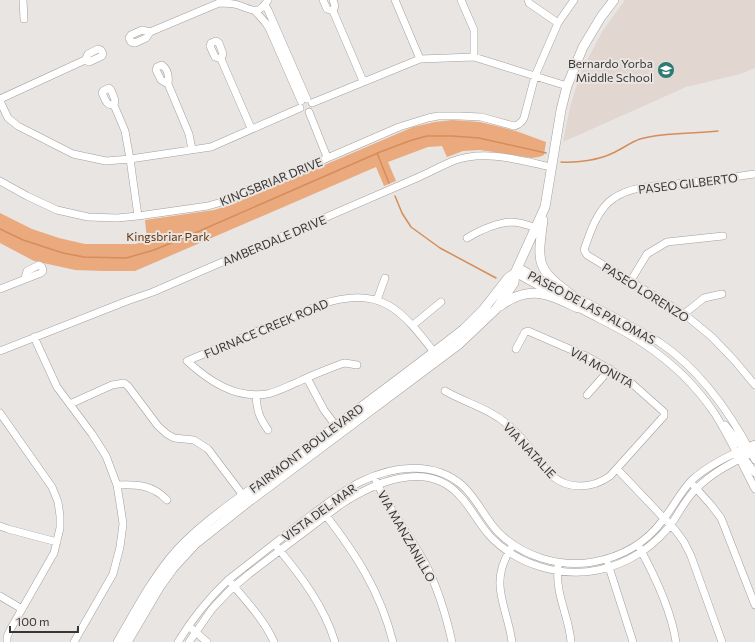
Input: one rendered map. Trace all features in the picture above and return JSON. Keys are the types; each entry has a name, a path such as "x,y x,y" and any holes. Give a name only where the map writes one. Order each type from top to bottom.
{"main road":[{"name":"FAIRMONT BOULEVARD","path":"118,642 146,594 172,557 199,530 246,499 437,356 472,332 496,309 514,283 516,270 545,207 561,110 567,86 583,47 601,17 614,0"},
{"path":"545,207 540,244 542,264 552,280 573,296"},
{"name":"FAIRMONT BOULEVARD","path":"437,356 492,300 508,278 516,270"},
{"path":"496,309 515,296 531,293 555,298 578,308"},
{"name":"FAIRMONT BOULEVARD","path":"127,642 160,586 173,568 195,544 246,499"}],"street":[{"path":"23,0 24,19"},
{"path":"323,0 327,9 333,11"},
{"path":"333,0 335,6 333,11 363,81"},
{"path":"395,0 420,59"},
{"path":"461,0 474,30 474,57"},
{"path":"528,0 529,3 558,23"},
{"path":"535,76 558,23 574,0"},
{"path":"150,32 218,2 230,3 255,11 277,39"},
{"path":"255,11 261,9 266,3"},
{"path":"266,3 277,39 305,103 304,112 309,112 327,158"},
{"path":"85,60 0,100 8,118 18,126 73,154 106,161 211,147 305,103 420,59 474,57 567,86"},
{"path":"221,59 251,128"},
{"name":"KINGSBRIAR DRIVE","path":"0,181 57,210 88,217 117,218 138,216 215,204 250,191 399,127 438,116 481,117 514,126 517,125 522,122 524,118 535,76"},
{"path":"168,84 189,134 192,150"},
{"path":"114,105 126,131 138,216"},
{"name":"AMBERDALE DRIVE","path":"0,351 153,292 454,161 478,156 503,157 551,167"},
{"name":"PASEO GILBERTO","path":"585,253 584,250 586,244 600,213 614,198 623,193 654,186 755,174"},
{"path":"467,238 476,233 510,222 536,228"},
{"path":"630,282 648,254 667,242 723,236"},
{"name":"PASEO LORENZO","path":"585,253 684,314 712,338 734,360 755,385"},
{"name":"PASEO DE LAS PALOMAS","path":"516,270 573,296 634,328 660,343 673,353 718,399 736,424 747,453"},
{"name":"PASEO DE LAS PALOMAS","path":"516,270 578,308 634,338 664,359 694,388 747,453"},
{"path":"0,289 25,278"},
{"path":"377,300 385,278"},
{"path":"684,314 704,298 722,294"},
{"name":"FURNACE CREEK ROAD","path":"256,395 243,394 225,388 204,376 187,361 322,304 338,299 354,297 377,300 388,305 401,314 413,324 437,356"},
{"path":"413,324 441,302"},
{"name":"VIA MONITA","path":"516,348 528,331 576,351 610,369 637,386 664,412 664,416 617,469"},
{"path":"34,337 57,387 92,434 106,456 118,486 123,524 120,547 113,574 74,642"},
{"path":"268,430 259,415 256,395 272,393 341,364 346,363 357,365"},
{"path":"587,395 610,369"},
{"path":"307,378 324,410 339,429"},
{"path":"70,404 112,385 124,383 128,386 158,426 167,434 174,438 194,440 208,449 246,499"},
{"name":"VIA NATALIE","path":"445,391 484,409 508,424 529,446 544,468 559,481 578,486 594,484 608,477 617,469"},
{"path":"0,413 52,486 58,502 60,516 60,528 57,542 48,564 10,630 7,637 7,642"},
{"path":"747,453 755,473"},
{"path":"696,488 716,471 747,453"},
{"path":"747,453 755,489"},
{"name":"VISTA DEL MAR","path":"178,642 209,598 228,580 348,489 374,476 411,468 423,468 447,475 463,486 492,525 513,545 534,555 558,562 583,563 606,559 624,552 638,544 655,530 691,482 712,465 747,453"},
{"path":"617,469 670,524 688,548 722,642"},
{"name":"VIA MANZANILLO","path":"374,476 377,484 430,572 444,608 452,642"},
{"name":"VISTA DEL MAR","path":"189,642 212,609 234,586 355,495 377,484 397,479 420,476 432,478 444,483 458,494 490,535 509,552 531,564 557,571 580,572 609,568 642,552 662,535 696,488"},
{"path":"691,482 721,518 755,605"},
{"path":"118,486 134,484 148,487 162,494 167,500"},
{"path":"320,509 357,558 369,578 390,627 393,642"},
{"path":"0,526 57,542"},
{"path":"274,544 318,603 335,642"},
{"path":"638,544 662,596 676,642"},
{"path":"512,642 501,598 499,579 502,564 513,545"},
{"path":"606,559 633,642"},
{"path":"558,562 557,571 560,596 572,642"},
{"path":"228,580 256,613 274,642"},
{"path":"0,596 22,609"},
{"path":"188,627 207,642"}],"shaded area":[{"name":"Bernardo Yorba Middle School","path":"625,0 755,0 755,68 740,74 686,87 563,142 570,107 581,72 602,32"}],"green space":[{"name":"Kingsbriar Park","path":"452,120 480,122 516,131 546,142 544,155 532,158 480,150 463,151 447,157 442,146 428,147 388,162 396,181 384,186 376,167 135,271 75,270 34,261 0,243 0,213 32,229 59,238 85,244 136,244 147,240 145,220 214,210 231,205 413,127"}],"waterway":[{"path":"561,162 574,162 601,158 637,140 649,137 669,134 718,131"},
{"path":"0,229 23,240 63,253 84,257 126,258 154,250 380,152 427,136 479,138 546,153"},
{"path":"377,153 389,183"},
{"path":"395,196 402,213 411,227 440,248 496,278"}],"place":[{"name":"Bernardo Yorba Middle School","path":"666,70"}]}
